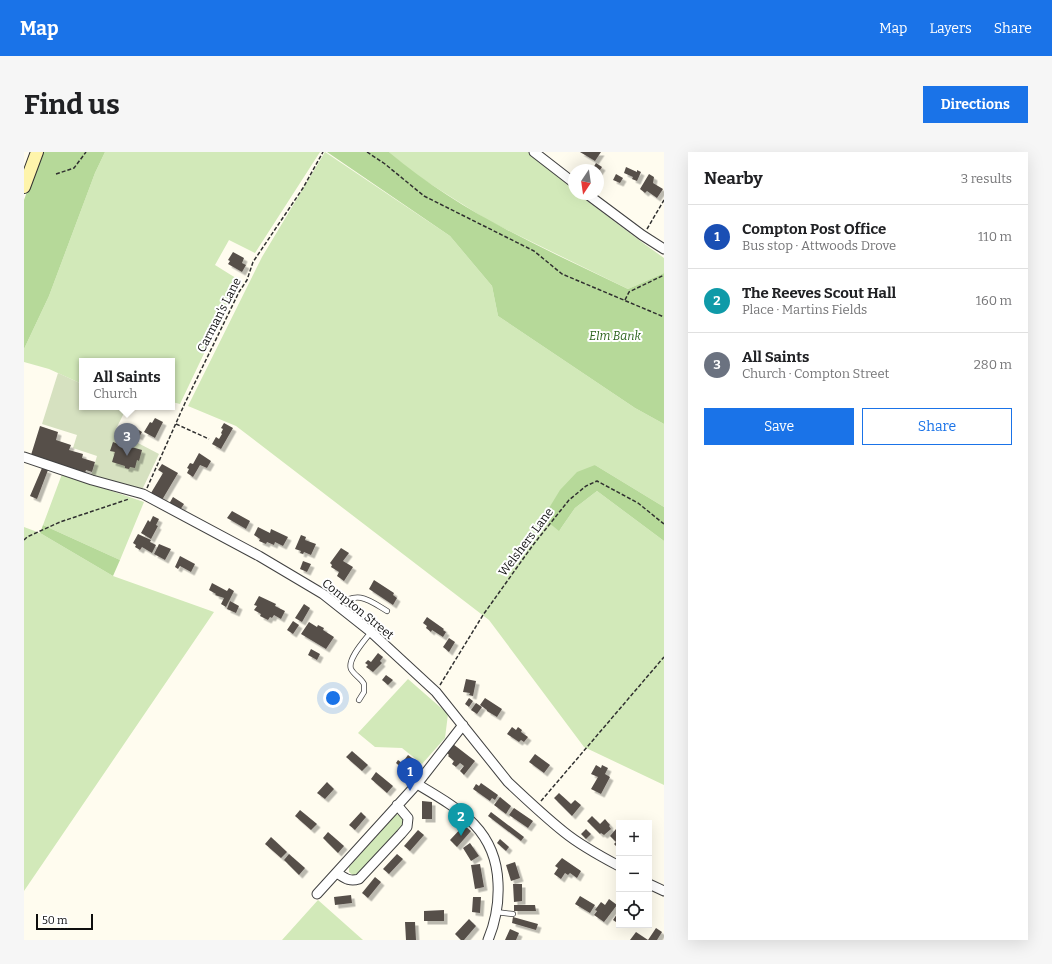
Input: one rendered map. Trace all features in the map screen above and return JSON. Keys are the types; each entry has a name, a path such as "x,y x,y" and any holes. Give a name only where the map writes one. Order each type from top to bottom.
{"street":[{"path":"24,187 37,152"},
{"path":"534,152 568,179"},
{"path":"595,200 642,235 664,249"},
{"name":"Compton Street","path":"24,457 92,480 143,494 260,556 323,594 371,632 436,692 508,782 564,832 616,864"},
{"path":"317,894 417,784 463,725"},
{"path":"417,784 463,813 478,828 492,850 497,869 498,892 496,912 488,940"},
{"path":"337,873 352,881 359,879 401,834 407,827 408,818 397,805"},
{"path":"652,885 664,891"}],"lane":[{"path":"337,605 356,596 368,600 387,612"},
{"path":"359,700 363,694 364,684 353,672 350,666 354,655 371,632"},
{"path":"496,912 513,914"}],"path":[{"path":"56,174 74,168 86,152"},
{"name":"Carman's Lane","path":"143,494 239,292 247,280 253,262 303,188 323,152"},
{"path":"367,152 385,164 424,196 534,251 562,274 664,317"},
{"path":"642,235 664,200"},
{"path":"625,300 629,292 664,275"},
{"path":"176,424 209,439"},
{"name":"Welshers Lane","path":"436,692 483,614 528,551 569,500 586,486 597,481 638,503 664,524"},
{"path":"24,540 27,537 60,522 143,494"},
{"path":"536,807 664,657"}],"green space":[{"path":"41,152 105,152 95,173 49,296 24,349 24,200"},
{"path":"105,152 320,152 255,253 229,240 215,265 239,280 180,404 175,403 175,358 79,358 79,383 49,369 24,362 24,349 49,296 95,173"},
{"path":"325,152 450,236 492,286 498,316 635,408 664,424 664,507 595,465 559,531 575,508 597,491 664,541 664,785 584,747 489,620 236,426 188,406 262,257"},
{"name":"Elm Bank","path":"327,152 389,152 444,193 473,211 534,244 628,289 664,273 664,424 635,408 498,316 492,286 450,236"},
{"path":"389,152 528,152 568,185 568,200 586,200 664,258 664,273 628,289 489,221 413,173"},
{"path":"58,373 79,383 79,410 126,410 115,431 159,454 142,490 91,476 97,456 73,448 77,435 42,424"},
{"path":"595,465 664,507 664,541 597,491 575,508 559,531 543,518 560,490 577,472"},
{"path":"62,474 144,502 120,560 43,525"},
{"path":"43,525 120,560 113,576 40,533"},
{"path":"24,527 40,533 113,576 214,612 24,891"},
{"path":"408,679 448,714 445,738 422,764 402,748 375,747 358,733"},
{"path":"396,814 403,817 404,824 358,876 354,876 349,872 349,867"},
{"path":"318,900 363,940 282,940"}],"building":[{"path":"580,152 601,152 595,161"},
{"path":"626,167 637,172 637,170 641,172 637,181 632,179 633,177 624,173"},
{"path":"616,174 623,178 620,183 613,180"},
{"path":"649,174 654,177 653,183 663,189 657,198 647,191 645,193 640,189"},
{"path":"233,252 244,258 242,263 246,265 242,272 228,264 230,261 228,260"},
{"path":"155,418 163,422 155,438 144,432 150,422 152,423"},
{"path":"224,423 233,428 221,449 212,444 216,437 219,439 222,434 223,429 221,428"},
{"path":"40,426 58,432 56,440 71,445 69,450 83,454 82,458 95,462 92,472 86,470 85,473 31,455"},
{"path":"134,427 142,432 139,437 131,432"},
{"path":"120,437 130,440 128,446 142,450 135,468 125,468 125,466 112,462 115,452 110,451 113,442 118,444"},
{"path":"199,453 211,461 207,468 200,465 193,477 187,473 189,469 187,468 190,463 193,464"},
{"path":"162,464 178,473 162,500 151,493 163,473 158,470"},
{"path":"42,468 48,470 37,499 30,496"},
{"path":"173,497 184,504 180,510 169,504"},
{"path":"232,511 250,521 246,529 227,518"},
{"path":"153,516 159,519 156,525 158,526 151,539 141,533 148,520 150,522"},
{"path":"258,527 270,533 271,529 288,537 283,546 275,542 274,545 267,542 266,544 259,541 260,539 254,535"},
{"path":"138,534 151,540 150,542 156,545 152,553 142,547 140,550 135,547 136,545 133,543"},
{"path":"301,535 306,537 305,540 316,544 311,555 304,552 303,554 300,553 301,551 295,549"},
{"path":"159,544 171,549 165,560 154,554"},
{"path":"341,548 349,553 343,561 353,567 344,581 337,576 339,572 331,567 332,565 330,563"},
{"path":"180,556 195,564 191,572 180,566 178,569 175,567"},
{"path":"303,561 311,564 307,572 300,569"},
{"path":"374,580 394,593 393,595 397,598 393,605 369,589"},
{"path":"212,583 227,591 229,588 234,591 226,607 221,604 224,598 215,595 216,594 209,590"},
{"path":"259,596 276,604 275,606 285,611 281,619 274,615 268,620 260,616 261,614 254,610 257,606 254,605"},
{"path":"230,601 239,606 236,613 227,609"},
{"path":"304,604 310,608 302,622 295,618"},
{"path":"427,617 444,629 443,630 446,632 443,637 426,628 427,626 423,623"},
{"path":"293,621 299,625 293,634 287,630"},
{"path":"309,622 317,627 318,625 324,628 323,630 334,637 326,649 301,634"},
{"path":"449,638 455,642 449,652 443,647"},
{"path":"311,649 320,654 317,660 308,655"},
{"path":"378,653 383,657 380,661 382,663 373,672 366,667 368,665 365,663 368,660 371,662"},
{"path":"386,675 393,680 388,685 382,680"},
{"path":"466,679 476,681 473,696 469,695 470,693 463,692"},
{"path":"469,698 473,701 469,707 465,704"},
{"path":"485,698 502,709 497,717 480,705"},
{"path":"476,703 482,707 477,714 471,710"},
{"path":"512,727 516,730 518,727 522,730 521,732 528,737 524,742 521,740 519,742 507,734"},
{"path":"453,744 475,761 464,775 460,771 464,766 460,763 456,767 452,764 454,761 446,752"},
{"path":"352,751 368,765 362,771 346,757"},
{"path":"535,754 550,765 544,773 529,762"},
{"path":"408,755 415,760 405,771 396,763 398,760 402,763"},
{"path":"596,765 601,768 602,765 608,768 605,774 610,777 601,794 591,789 598,777 591,774"},
{"path":"376,772 393,786 387,793 371,779"},
{"path":"327,782 334,789 325,799 317,793"},
{"path":"481,783 498,795 495,800 492,798 490,801 473,789 476,784 479,786"},
{"path":"559,793 571,804 575,800 581,805 572,816 554,798"},
{"path":"500,797 511,806 506,814 494,805"},
{"path":"422,801 432,802 432,819 422,819"},
{"path":"514,808 533,821 528,828 509,815"},
{"path":"300,810 317,824 311,830 295,816"},
{"path":"361,812 366,817 355,830 349,825"},
{"path":"491,812 524,837 521,841 488,816"},
{"path":"592,816 600,824 605,819 610,825 609,826 611,829 604,835 601,833 600,834 587,821"},
{"path":"464,825 471,831 457,847 450,840"},
{"path":"586,829 591,834 586,839 581,834"},
{"path":"616,829 616,842 610,836"},
{"path":"418,830 424,835 410,851 404,846"},
{"path":"328,832 344,846 338,853 323,838"},
{"path":"271,837 287,852 281,858 265,844"},
{"path":"500,839 509,847 506,851 497,843"},
{"path":"470,843 479,856 471,861 463,848"},
{"path":"289,854 305,868 299,875 284,860"},
{"path":"397,854 403,859 389,874 383,869"},
{"path":"562,858 581,871 577,878 570,873 568,875 565,873 561,879 554,874 558,868 555,866"},
{"path":"515,862 520,878 511,881 506,865"},
{"path":"480,864 484,887 475,889 471,865"},
{"path":"375,877 381,882 368,898 362,893"},
{"path":"513,884 522,884 522,901 514,902"},
{"path":"351,895 352,903 335,905 334,897"},
{"path":"580,896 595,905 590,913 575,904"},
{"path":"473,897 481,897 480,913 472,912"},
{"path":"609,899 616,904 616,906 604,922 594,915 597,911 595,910 601,902 605,905"},
{"path":"514,905 535,905 536,911 514,911"},
{"path":"444,910 444,921 424,921 424,911"},
{"path":"513,917 538,924 536,930 512,923"},
{"path":"469,919 476,926 464,940 461,940 455,934"},
{"path":"405,922 415,922 416,940 406,940"},
{"path":"656,928 662,932 657,940 648,940"},
{"path":"510,929 519,933 516,940 505,940"},
{"path":"636,932 648,940 630,940"}],"place":[{"name":"All Saints","path":"127,456"},
{"name":"Compton Post Office","path":"410,791"},
{"name":"The Reeves Scout Hall","path":"461,836"}]}
